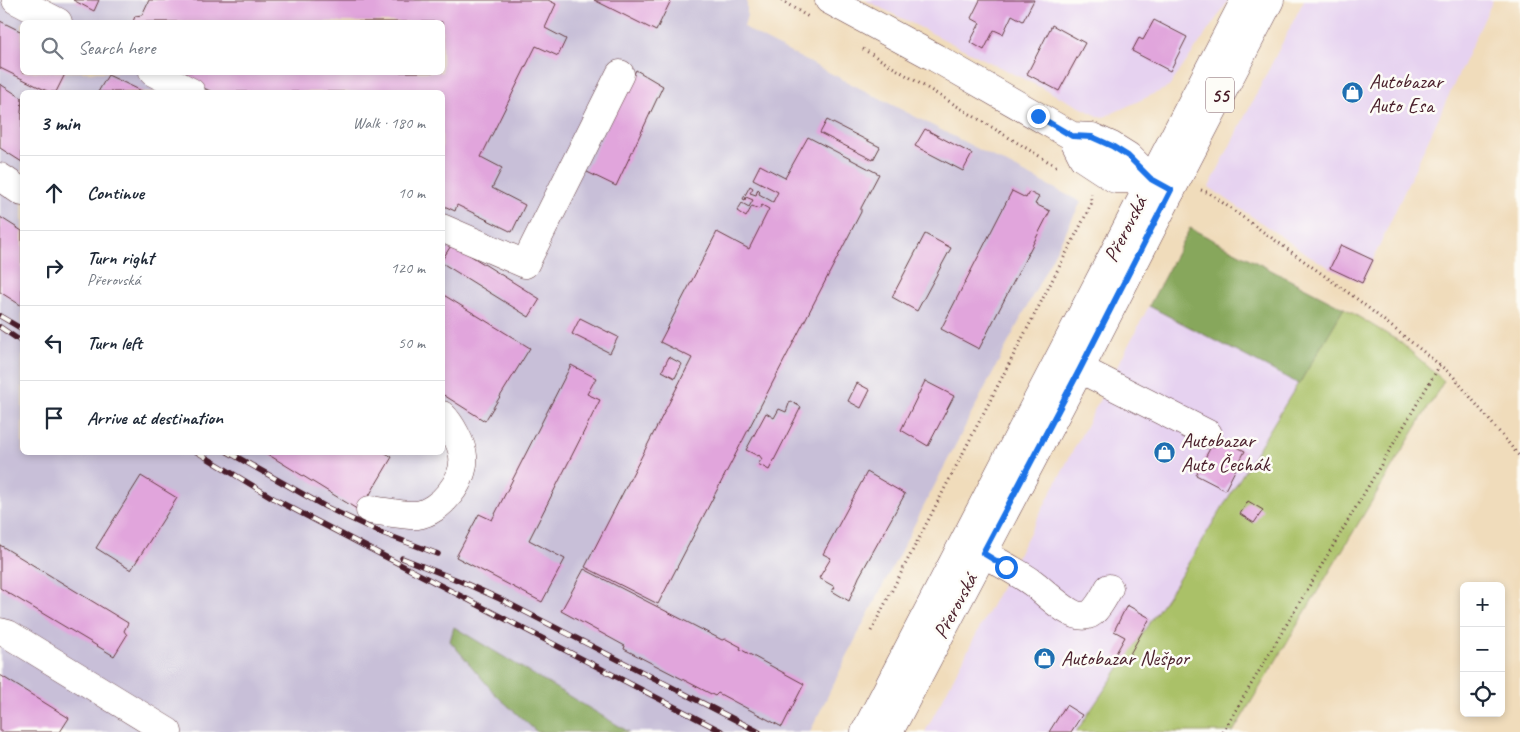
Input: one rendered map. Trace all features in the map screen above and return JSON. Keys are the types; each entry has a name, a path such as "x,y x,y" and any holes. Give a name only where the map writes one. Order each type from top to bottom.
{"main road":[{"path":"16,0 54,20"},
{"name":"55","path":"1161,185 1245,0"},
{"name":"Přerovská","path":"865,732 1161,185 1270,0"},
{"path":"822,10 936,58 1072,136 1083,158 1115,178 1161,185"},
{"path":"445,229 525,264 620,74"},
{"path":"159,75 187,90"},
{"path":"0,177 20,191"},
{"name":"Přerovská","path":"889,732 1080,369 1161,185"},
{"path":"1080,369 1208,434"},
{"path":"370,510 416,515 434,509 447,496 460,478 464,456 457,438 445,418"},
{"path":"983,553 1032,582 1064,608 1082,616 1090,615 1094,611 1109,588"},
{"path":"0,632 8,634 168,732"}],"path":[{"path":"781,0 822,10"},
{"path":"856,45 1064,171"},
{"path":"1201,190 1209,193 1357,299 1452,375 1520,457"},
{"path":"871,631 1091,204 1090,191"},
{"path":"1223,732 1440,365"}],"shaded area":[{"path":"0,0 747,0 747,15 744,27 762,38 1081,202 862,626 810,732 0,732"},
{"path":"865,0 1229,0 1169,87 1102,118"},
{"name":"Autobazar Auto Esa","path":"1304,0 1493,0 1362,283 1330,268 1304,252 1209,187"},
{"path":"1149,306 1299,384 1175,585 1076,732 925,732"}],"green space":[{"path":"1190,228 1344,308 1299,384 1149,306"},
{"path":"1344,308 1400,342 1444,381 1233,732 1076,732 1175,585"},
{"path":"454,627 629,732 537,732 496,695 450,641"}],"building":[{"path":"73,0 99,0 94,11"},
{"path":"149,0 548,0 556,4 545,28 566,39 558,56 536,46 481,157 502,168 492,188 525,205 512,232 457,205 455,211 445,206 445,90 208,90 177,75 445,75 445,20 134,20 135,16 142,15"},
{"path":"594,0 671,0 656,31"},
{"path":"980,0 1034,0 1023,21 1012,15 1003,34 994,30 984,50 970,42 980,23 971,18"},
{"path":"1154,20 1187,37 1170,71 1132,51 1139,38 1143,40"},
{"path":"0,21 20,31 20,75 64,75 57,90 45,90 0,68"},
{"path":"1052,25 1085,43 1059,91 1027,74"},
{"path":"636,70 663,86 616,186 585,171"},
{"path":"108,75 140,90 99,90"},
{"path":"0,84 20,97 20,161 0,148"},
{"path":"827,120 880,147 873,160 820,133"},
{"path":"925,129 972,154 963,171 915,146"},
{"path":"808,137 879,174 658,604 585,567 692,358 660,342 717,232 749,249 769,209 762,205 759,209 752,206 746,217 737,211 742,203 749,207 753,200 746,197 745,200 743,199 750,186 753,188 750,193 756,195 758,189 760,191 759,194 773,202 778,192 753,179 760,165 785,178"},
{"path":"1012,191 1026,198 1029,192 1039,197 1035,204 1050,211 979,349 941,329"},
{"path":"0,217 20,230 20,305 0,292"},
{"path":"925,234 951,248 917,311 892,297"},
{"path":"452,244 540,299 529,317 445,265 445,255"},
{"path":"1341,245 1373,260 1362,283 1330,268"},
{"path":"445,296 530,348 485,421 445,396"},
{"path":"580,318 618,337 610,353 572,334"},
{"path":"669,357 682,364 675,378 662,371"},
{"path":"571,365 596,378 587,394 600,400 529,540 565,559 542,602 456,557 479,514 492,520"},
{"path":"925,381 954,396 928,446 901,430"},
{"path":"857,383 870,390 861,408 848,401"},
{"path":"790,401 801,407 769,470 758,464 762,459 759,455 746,450 766,413 774,418 779,409 786,412"},
{"path":"1216,437 1245,451 1225,490 1196,475"},
{"path":"269,455 389,455 392,457 360,511"},
{"path":"867,472 905,494 859,577 849,601 832,591 835,587 819,578 831,558 823,554"},
{"path":"141,476 177,498 131,570 96,548"},
{"path":"1248,501 1263,510 1254,523 1240,514"},
{"path":"0,545 128,623 124,631 127,635 114,656 0,588"},
{"path":"584,569 722,640 726,639 741,647 740,649 804,684 782,727 718,693 715,696 624,649 625,646 561,611"},
{"path":"1127,605 1150,618 1126,661 1115,655 1125,637 1114,631"},
{"path":"0,675 69,718 60,732 0,732"},
{"path":"1066,705 1082,715 1071,732 1049,732"}],"railway":[{"path":"0,316 20,328"},
{"path":"0,327 20,341"},
{"path":"202,455 278,501 723,732"},
{"path":"233,455 326,507 377,531 438,554"},
{"path":"402,558 500,599 759,732"}],"place":[{"name":"Autobazar Auto Esa","path":"1353,93"},
{"name":"Autobazar Auto Čechák","path":"1165,452"},
{"name":"Autobazar Nešpor","path":"1045,658"}],"route":[{"path":"1006,567 983,553 1080,369 1171,190 1151,179 1128,156 1112,146 1092,137 1072,136 1038,116"}]}
